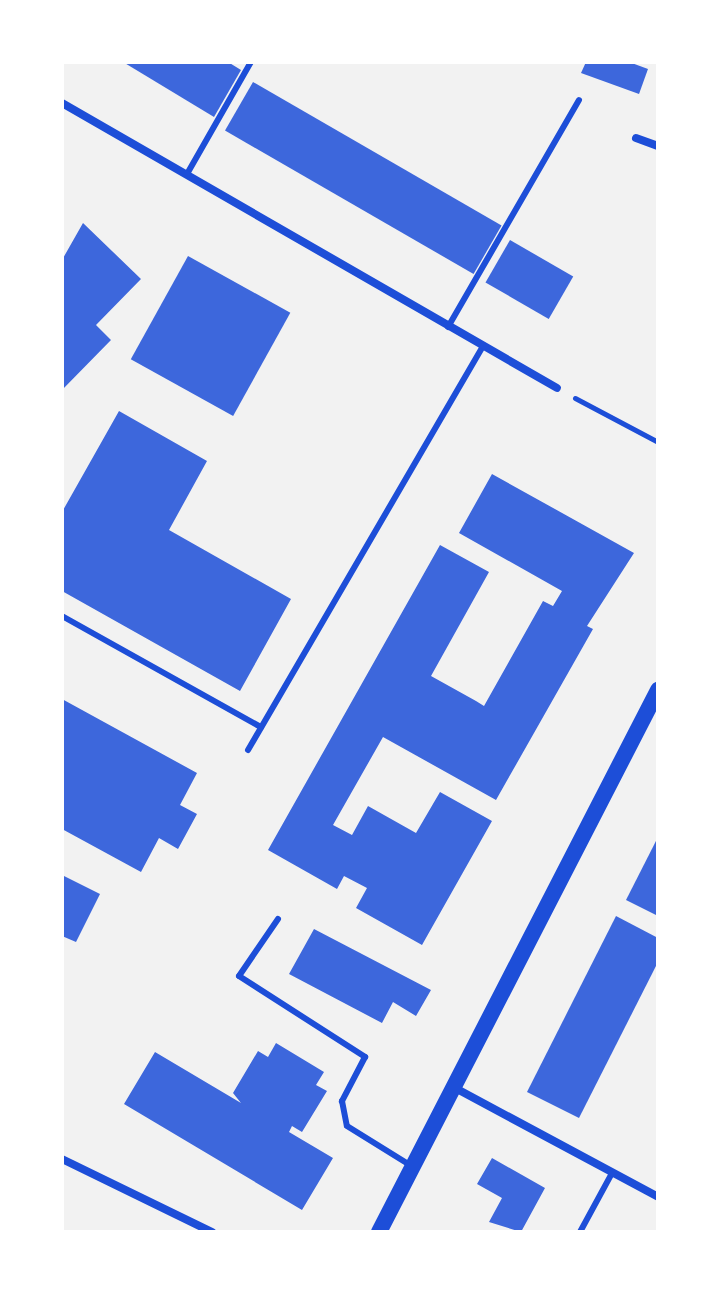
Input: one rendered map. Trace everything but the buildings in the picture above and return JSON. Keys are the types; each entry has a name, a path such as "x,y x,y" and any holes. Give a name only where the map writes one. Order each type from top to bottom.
{"main road":[{"path":"379,1232 457,1089 658,690"}],"street":[{"path":"62,103 482,348 557,388"},
{"path":"636,138 658,146"},
{"path":"457,1089 658,1197"},
{"path":"62,1159 212,1232"}],"lane":[{"path":"187,174 251,62"},
{"path":"448,327 579,100"},
{"path":"248,750 482,348"},
{"path":"62,616 261,727"},
{"path":"278,919 239,976 365,1057 342,1101 347,1126 413,1167"},
{"path":"580,1232 612,1173"}],"path":[{"path":"557,388 658,442"}]}
